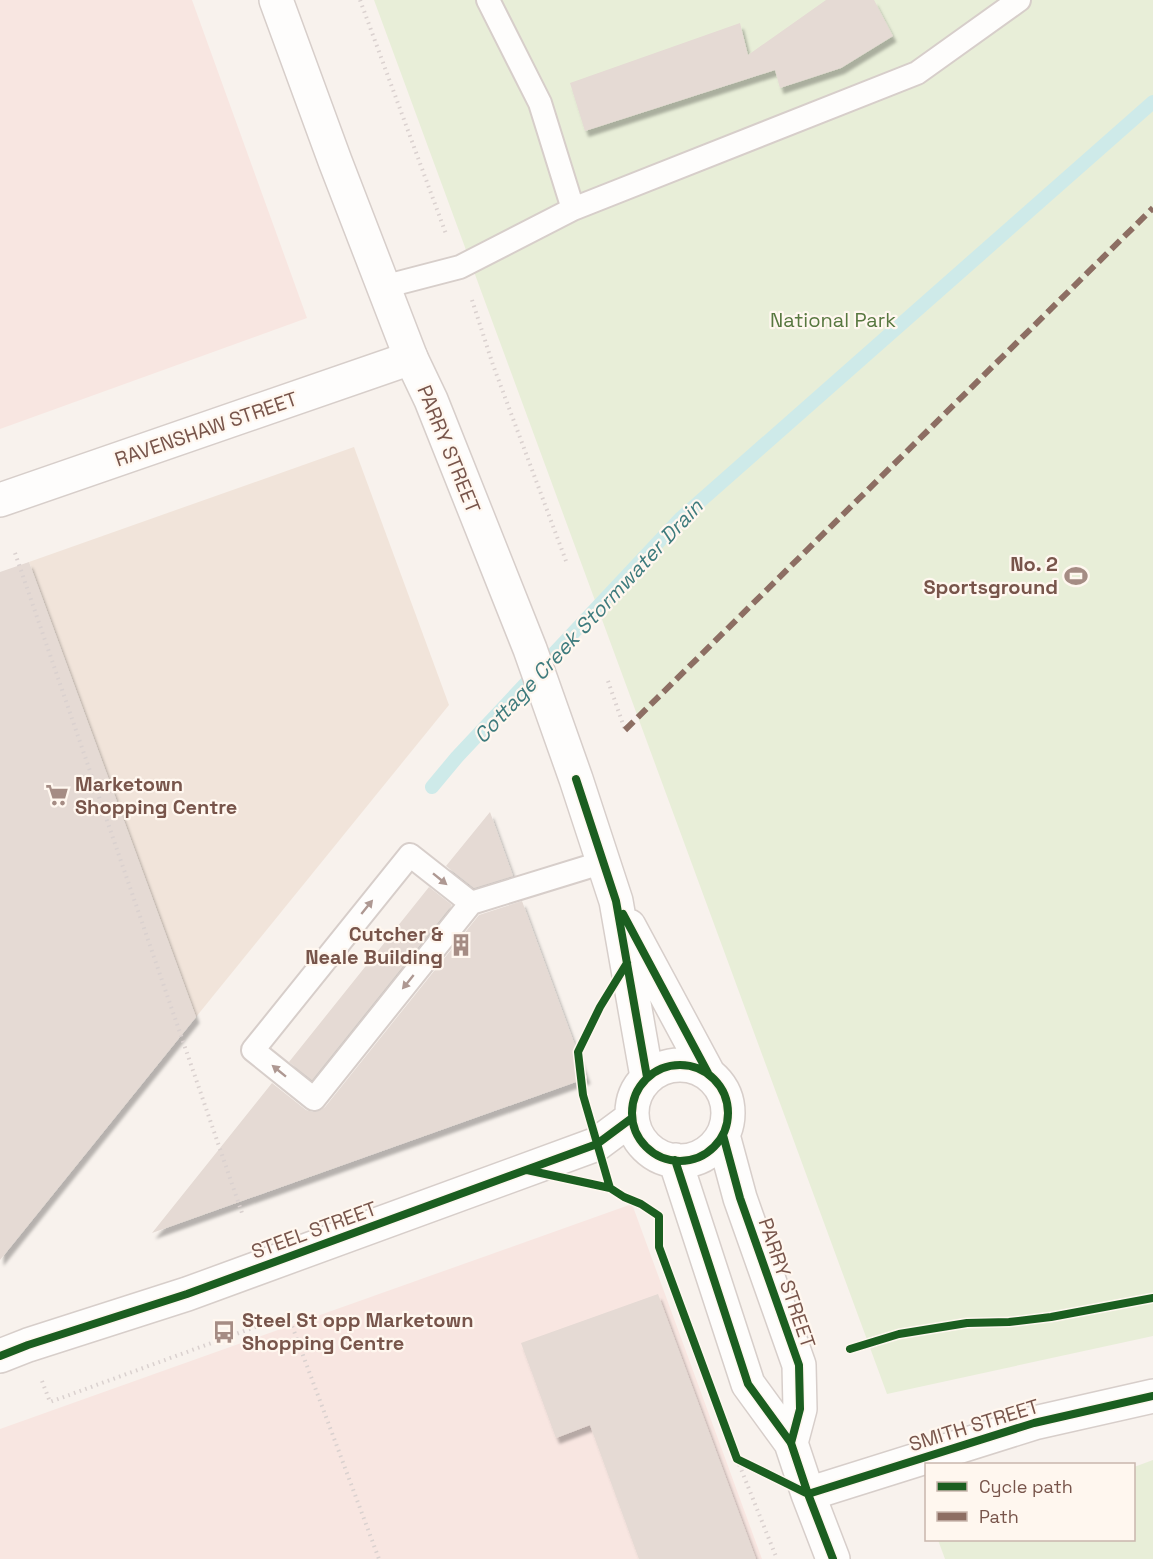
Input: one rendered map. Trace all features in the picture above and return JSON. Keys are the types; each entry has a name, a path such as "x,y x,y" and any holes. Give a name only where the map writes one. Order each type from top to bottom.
{"street":[{"name":"PARRY STREET","path":"276,0 411,358 530,649 576,779 616,900 647,1077"},
{"name":"RAVENSHAW STREET","path":"0,500 411,358"},
{"name":"PARRY STREET","path":"616,900 708,1073 724,1092 728,1120 723,1135 740,1198 799,1365 800,1410 791,1443"},
{"path":"708,1073 691,1066 663,1067 647,1077 636,1092 632,1119 637,1134 646,1147 659,1156 675,1160 683,1161 699,1157 713,1148 723,1135"},
{"name":"STEEL STREET","path":"0,1356 187,1294 597,1144 632,1119"},
{"path":"675,1160 748,1384 791,1443 833,1559"},
{"name":"SMITH STREET","path":"808,1494 1034,1423 1153,1396"}],"lane":[{"path":"488,0 540,104 573,209"},
{"path":"384,287 460,267 573,209 917,73 1019,0"},
{"path":"471,903 410,855 253,1050 314,1099 471,903 604,862"}],"path":[{"path":"15,553 242,1213"},
{"path":"608,681 625,730"},
{"path":"42,1380 50,1402 288,1315 379,1559"},
{"path":"733,1449 777,1559"},
{"path":"737,1459 747,1464"}],"shaded area":[{"path":"0,0 192,0 307,318 0,429"},
{"path":"354,447 449,705 196,1017 29,562"},
{"path":"632,1204 762,1559 0,1559 0,1429"}],"green space":[{"name":"National Park","path":"374,0 1153,0 1153,1336 887,1394"},
{"path":"1153,1460 1153,1559 945,1559 938,1541 1135,1541 1135,1467"}],"building":[{"path":"826,0 874,0 893,36 841,68 780,88 775,70 585,131 570,83 740,23 748,55"},
{"name":"Marketown Shopping Centre","path":"29,562 196,1017 0,1260 0,572"},
{"path":"490,812 513,876 474,888 446,866"},
{"path":"429,887 452,905 312,1080 289,1062"},
{"name":"Cutcher & Neale Building","path":"522,901 587,1078 152,1233 272,1083 306,1110 313,1112 325,1107 479,915"},
{"path":"658,1294 756,1559 639,1559 590,1425 556,1438 521,1343"}],"waterway":[{"name":"Cottage Creek Stormwater Drain","path":"432,787 457,757 680,519 1153,102"}],"marked path":[{"path":"625,730 1153,208"}],"cycle path":[{"path":"576,779 616,901 647,1077"},
{"path":"623,914 708,1073"},
{"path":"610,1188 583,1095 578,1052 600,1007 627,963"},
{"path":"680,1065 698,1069 714,1079 724,1095 728,1113 724,1131 714,1147 698,1157 680,1161 662,1157 646,1147 636,1131 632,1113 636,1095 646,1079 662,1069 680,1065"},
{"path":"0,1356 187,1294 597,1144 632,1118"},
{"path":"723,1135 740,1198 799,1365 800,1409 791,1443"},
{"path":"675,1160 748,1384 791,1443 833,1559"},
{"path":"527,1170 610,1188 659,1216 659,1247 737,1459 808,1494"},
{"path":"850,1349 899,1334 967,1323 1009,1322 1051,1317 1153,1298"},
{"path":"808,1494 1034,1423 1153,1396"}],"place":[{"name":"No. 2 Sportsground","path":"1076,576"},
{"name":"Marketown Shopping Centre","path":"57,795"},
{"name":"Cutcher & Neale Building","path":"461,945"},
{"name":"Steel St opp Marketown Shopping Centre","path":"224,1332"}]}
